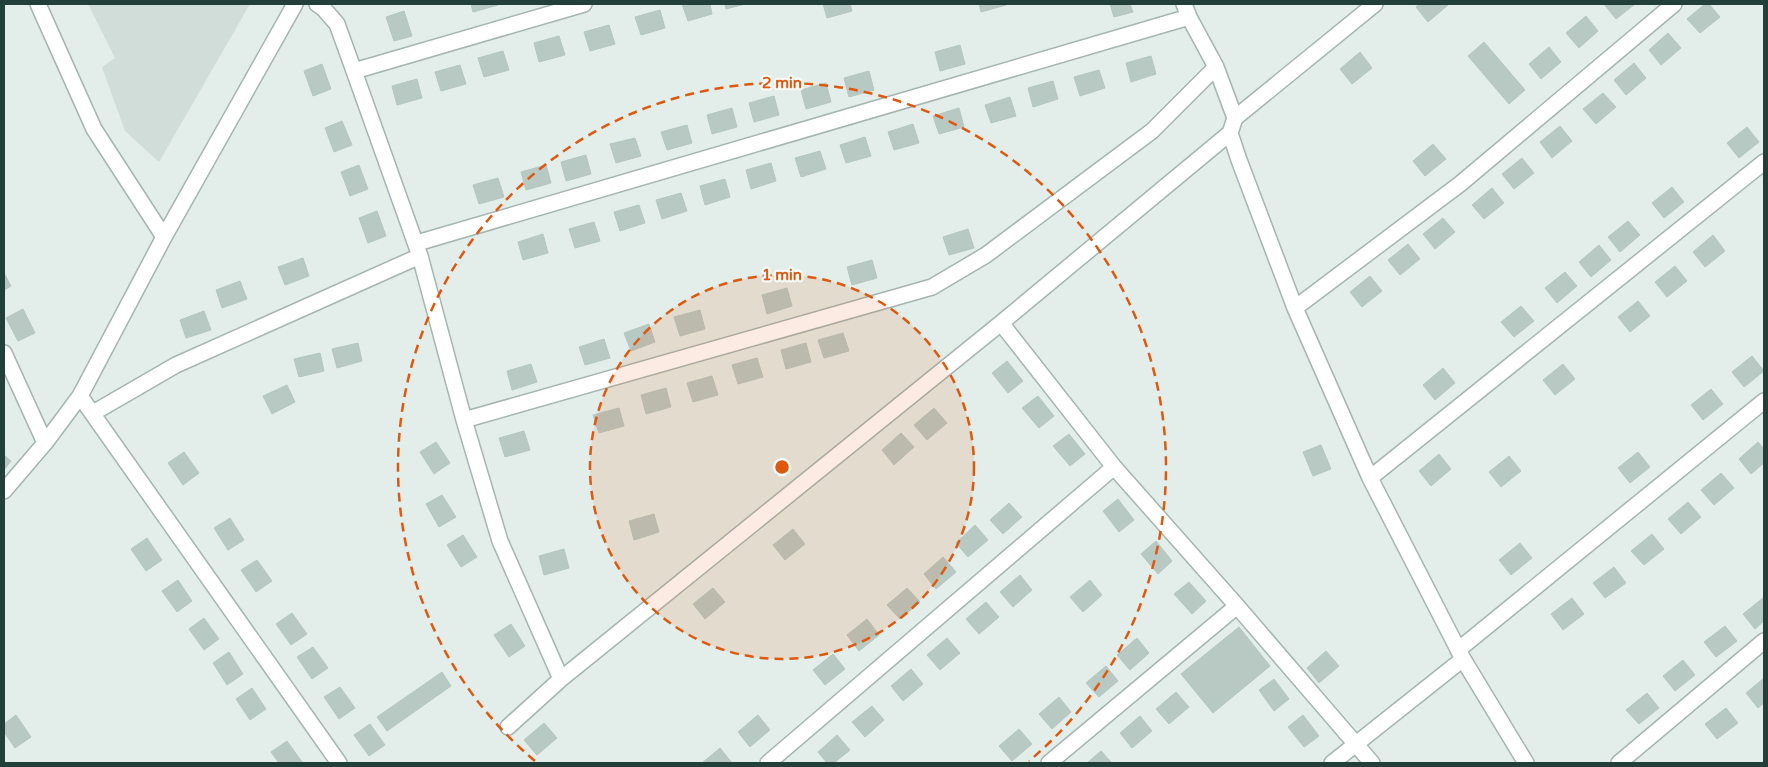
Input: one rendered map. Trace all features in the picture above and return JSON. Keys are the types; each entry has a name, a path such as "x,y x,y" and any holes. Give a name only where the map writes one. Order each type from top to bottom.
{"street":[{"path":"38,4 94,129 164,237"},
{"path":"4,491 80,396 164,237 296,4"},
{"path":"317,4 337,24 418,250 464,420 500,541 562,679"},
{"path":"354,71 584,4"},
{"path":"508,727 562,679 1000,323 1230,133 1235,118 1375,4"},
{"path":"1294,308 1460,184 1674,4"},
{"path":"93,413 176,365 418,250 1186,10 1216,68 1235,118"},
{"path":"464,420 932,287 986,255 1152,131 1216,68"},
{"path":"1230,133 1294,308 1370,478 1461,655 1526,763"},
{"path":"1370,478 1764,162"},
{"path":"1000,323 1114,467 1372,763"},
{"path":"4,353 45,442"},
{"path":"80,396 339,763"},
{"path":"1332,763 1764,401"},
{"path":"768,763 1114,467"},
{"path":"1049,763 1237,606"},
{"path":"1619,763 1764,641"}],"shaded area":[{"path":"88,4 250,4 159,162 125,131 102,67 115,58"}],"building":[{"path":"471,4 498,4 498,5 473,12"},
{"path":"682,4 710,4 712,14 688,21"},
{"path":"725,4 745,4 726,9"},
{"path":"823,4 850,4 852,11 827,18"},
{"path":"979,4 1006,4 1006,5 981,12"},
{"path":"1110,4 1130,4 1133,12 1114,17"},
{"path":"1419,4 1448,5 1428,22 1416,7"},
{"path":"1604,4 1635,4 1616,19"},
{"path":"1705,4 1709,4 1720,17 1700,33 1687,19"},
{"path":"660,10 665,28 641,35 635,17"},
{"path":"404,11 412,36 394,41 386,17"},
{"path":"1586,16 1598,31 1579,48 1566,33"},
{"path":"609,25 615,44 590,51 584,32"},
{"path":"1668,33 1681,48 1661,65 1649,50"},
{"path":"559,36 565,55 539,62 534,43"},
{"path":"1484,42 1525,90 1509,104 1468,56"},
{"path":"960,45 965,64 940,71 935,52"},
{"path":"1549,47 1561,62 1541,79 1529,64"},
{"path":"503,51 509,70 484,77 478,58"},
{"path":"1360,52 1372,68 1352,84 1340,69"},
{"path":"1151,56 1156,74 1131,82 1126,63"},
{"path":"1634,63 1646,78 1626,95 1614,80"},
{"path":"322,64 331,89 313,96 304,71"},
{"path":"460,65 466,84 441,91 435,72"},
{"path":"1099,70 1105,88 1080,96 1074,77"},
{"path":"869,71 874,90 849,97 844,78"},
{"path":"417,79 422,98 397,105 392,86"},
{"path":"1053,81 1058,99 1033,107 1028,88"},
{"path":"826,83 831,102 806,109 801,90"},
{"path":"1603,93 1616,107 1596,124 1583,109"},
{"path":"774,96 779,115 754,122 749,103"},
{"path":"1010,97 1016,116 991,123 985,105"},
{"path":"732,108 737,127 712,134 707,115"},
{"path":"959,108 964,127 939,134 933,116"},
{"path":"342,121 352,145 334,152 325,128"},
{"path":"913,124 919,143 894,150 888,132"},
{"path":"687,125 692,143 667,150 661,132"},
{"path":"1560,126 1572,141 1552,158 1540,142"},
{"path":"1747,127 1759,142 1739,158 1727,143"},
{"path":"865,137 871,156 846,163 840,145"},
{"path":"635,138 641,156 616,163 610,144"},
{"path":"1433,144 1446,159 1425,176 1413,161"},
{"path":"820,151 826,169 801,177 795,158"},
{"path":"586,155 591,174 566,181 561,162"},
{"path":"1522,158 1534,173 1514,189 1502,174"},
{"path":"771,163 776,181 751,189 746,170"},
{"path":"359,165 368,189 350,196 341,172"},
{"path":"546,165 551,183 526,190 521,172"},
{"path":"498,178 504,197 479,204 473,185"},
{"path":"725,179 730,197 705,205 700,186"},
{"path":"1672,187 1684,202 1664,218 1652,203"},
{"path":"1492,188 1504,203 1484,219 1472,205"},
{"path":"681,193 687,211 662,219 656,200"},
{"path":"639,205 645,223 620,231 614,212"},
{"path":"377,211 386,236 368,243 359,218"},
{"path":"1443,218 1455,232 1435,249 1423,234"},
{"path":"1628,221 1640,235 1620,252 1608,237"},
{"path":"594,222 600,241 575,248 569,229"},
{"path":"968,229 974,248 949,255 943,237"},
{"path":"543,234 548,253 523,260 518,242"},
{"path":"1713,235 1725,251 1705,267 1693,252"},
{"path":"1408,244 1420,259 1400,275 1388,260"},
{"path":"1599,245 1611,260 1591,277 1579,262"},
{"path":"303,258 309,276 285,285 278,267"},
{"path":"872,260 877,278 852,285 847,267"},
{"path":"1675,266 1687,281 1667,297 1655,282"},
{"path":"1565,272 1577,286 1557,303 1545,288"},
{"path":"4,273 11,286 4,290"},
{"path":"1370,276 1382,291 1362,307 1350,292"},
{"path":"240,281 247,299 222,308 216,290"},
{"path":"787,288 792,306 767,314 762,295"},
{"path":"1638,301 1650,316 1630,332 1618,317"},
{"path":"1521,306 1534,321 1514,337 1501,322"},
{"path":"23,309 35,333 18,341 6,318"},
{"path":"700,310 705,329 680,336 674,317"},
{"path":"204,311 211,330 186,338 180,320"},
{"path":"649,324 655,342 631,351 624,333"},
{"path":"843,333 849,351 824,358 818,340"},
{"path":"604,339 610,358 585,365 579,347"},
{"path":"358,343 362,361 337,368 332,349"},
{"path":"806,343 811,362 786,369 781,350"},
{"path":"320,353 324,371 299,377 294,359"},
{"path":"1752,356 1764,371 1744,387 1732,372"},
{"path":"757,358 763,377 738,384 732,365"},
{"path":"1007,361 1023,381 1008,393 992,373"},
{"path":"531,364 537,382 512,390 507,371"},
{"path":"1563,364 1575,379 1555,395 1543,380"},
{"path":"1443,368 1455,383 1435,400 1423,385"},
{"path":"712,376 718,395 693,402 687,383"},
{"path":"287,385 295,402 272,414 263,396"},
{"path":"666,388 671,407 646,414 641,395"},
{"path":"1711,389 1723,404 1703,420 1691,405"},
{"path":"1038,396 1054,416 1039,428 1022,408"},
{"path":"619,408 624,426 599,433 593,415"},
{"path":"934,408 947,423 927,440 914,425"},
{"path":"524,431 530,450 505,457 499,438"},
{"path":"901,433 914,447 894,465 882,450"},
{"path":"1069,434 1085,454 1070,466 1053,446"},
{"path":"436,442 450,463 434,474 420,452"},
{"path":"1758,442 1764,449 1764,463 1751,474 1739,459"},
{"path":"1321,445 1331,469 1313,476 1303,452"},
{"path":"184,452 199,473 183,485 168,463"},
{"path":"1638,452 1650,467 1630,483 1618,468"},
{"path":"1439,454 1451,469 1431,486 1419,471"},
{"path":"4,455 11,461 4,470"},
{"path":"1509,456 1521,471 1501,487 1489,472"},
{"path":"1721,473 1734,488 1714,505 1701,490"},
{"path":"442,495 456,517 439,527 426,504"},
{"path":"1118,499 1134,520 1119,532 1103,511"},
{"path":"1688,502 1701,517 1681,534 1668,519"},
{"path":"1009,503 1022,517 1003,534 990,520"},
{"path":"654,514 659,532 634,540 629,521"},
{"path":"230,518 244,540 228,550 214,528"},
{"path":"975,525 988,540 968,557 956,543"},
{"path":"793,529 805,544 785,560 773,545"},
{"path":"1652,534 1664,549 1644,565 1631,551"},
{"path":"463,535 477,557 461,567 447,545"},
{"path":"147,538 162,560 146,571 131,549"},
{"path":"1156,541 1172,561 1158,574 1141,554"},
{"path":"1520,543 1532,558 1511,575 1499,560"},
{"path":"564,549 569,568 544,575 539,556"},
{"path":"943,557 956,572 936,589 924,574"},
{"path":"257,560 272,581 256,592 241,570"},
{"path":"1614,567 1626,583 1605,598 1593,583"},
{"path":"1020,575 1032,590 1013,607 1000,592"},
{"path":"178,580 192,601 177,612 162,591"},
{"path":"1090,580 1102,595 1083,612 1070,597"},
{"path":"1189,582 1206,601 1192,614 1174,594"},
{"path":"713,588 725,602 705,619 693,604"},
{"path":"907,588 920,602 900,619 887,605"},
{"path":"1572,598 1584,614 1563,630 1551,614"},
{"path":"1763,598 1764,621 1755,629 1743,614"},
{"path":"986,602 999,617 979,634 966,619"},
{"path":"292,613 307,634 291,645 276,624"},
{"path":"204,618 219,639 204,650 189,629"},
{"path":"867,619 879,635 859,651 847,635"},
{"path":"511,624 525,646 509,657 494,635"},
{"path":"1725,626 1737,641 1716,657 1704,642"},
{"path":"1239,627 1270,666 1213,713 1181,674"},
{"path":"947,638 960,653 940,670 927,655"},
{"path":"1137,638 1149,653 1130,670 1117,655"},
{"path":"313,647 328,668 312,679 297,657"},
{"path":"1326,651 1339,666 1319,683 1307,668"},
{"path":"229,652 243,674 227,685 213,663"},
{"path":"833,654 845,669 825,685 813,670"},
{"path":"1683,660 1695,675 1675,691 1663,676"},
{"path":"1106,666 1118,681 1099,697 1086,683"},
{"path":"911,669 923,684 903,701 891,686"},
{"path":"442,672 451,686 387,731 377,717"},
{"path":"1764,678 1764,703 1758,708 1746,693"},
{"path":"1274,679 1289,699 1274,711 1259,690"},
{"path":"340,687 355,708 339,719 324,697"},
{"path":"252,688 266,709 250,720 236,699"},
{"path":"1176,692 1189,707 1169,724 1156,709"},
{"path":"1647,693 1659,708 1639,724 1626,710"},
{"path":"1059,697 1071,712 1052,729 1039,714"},
{"path":"872,706 884,720 865,737 852,722"},
{"path":"1726,708 1738,723 1717,739 1705,724"},
{"path":"16,715 31,737 15,748 4,732 4,724"},
{"path":"758,715 770,730 750,747 738,732"},
{"path":"1303,715 1319,736 1304,747 1288,727"},
{"path":"1140,716 1152,731 1132,748 1120,733"},
{"path":"544,723 557,738 537,755 524,740"},
{"path":"370,724 385,745 369,756 354,735"},
{"path":"1019,729 1032,744 1012,761 999,746"},
{"path":"837,735 850,750 834,763 827,763 818,752"},
{"path":"287,741 302,762 279,763 271,752"},
{"path":"720,748 732,763 702,763"},
{"path":"1101,751 1112,763 1087,763"}]}
